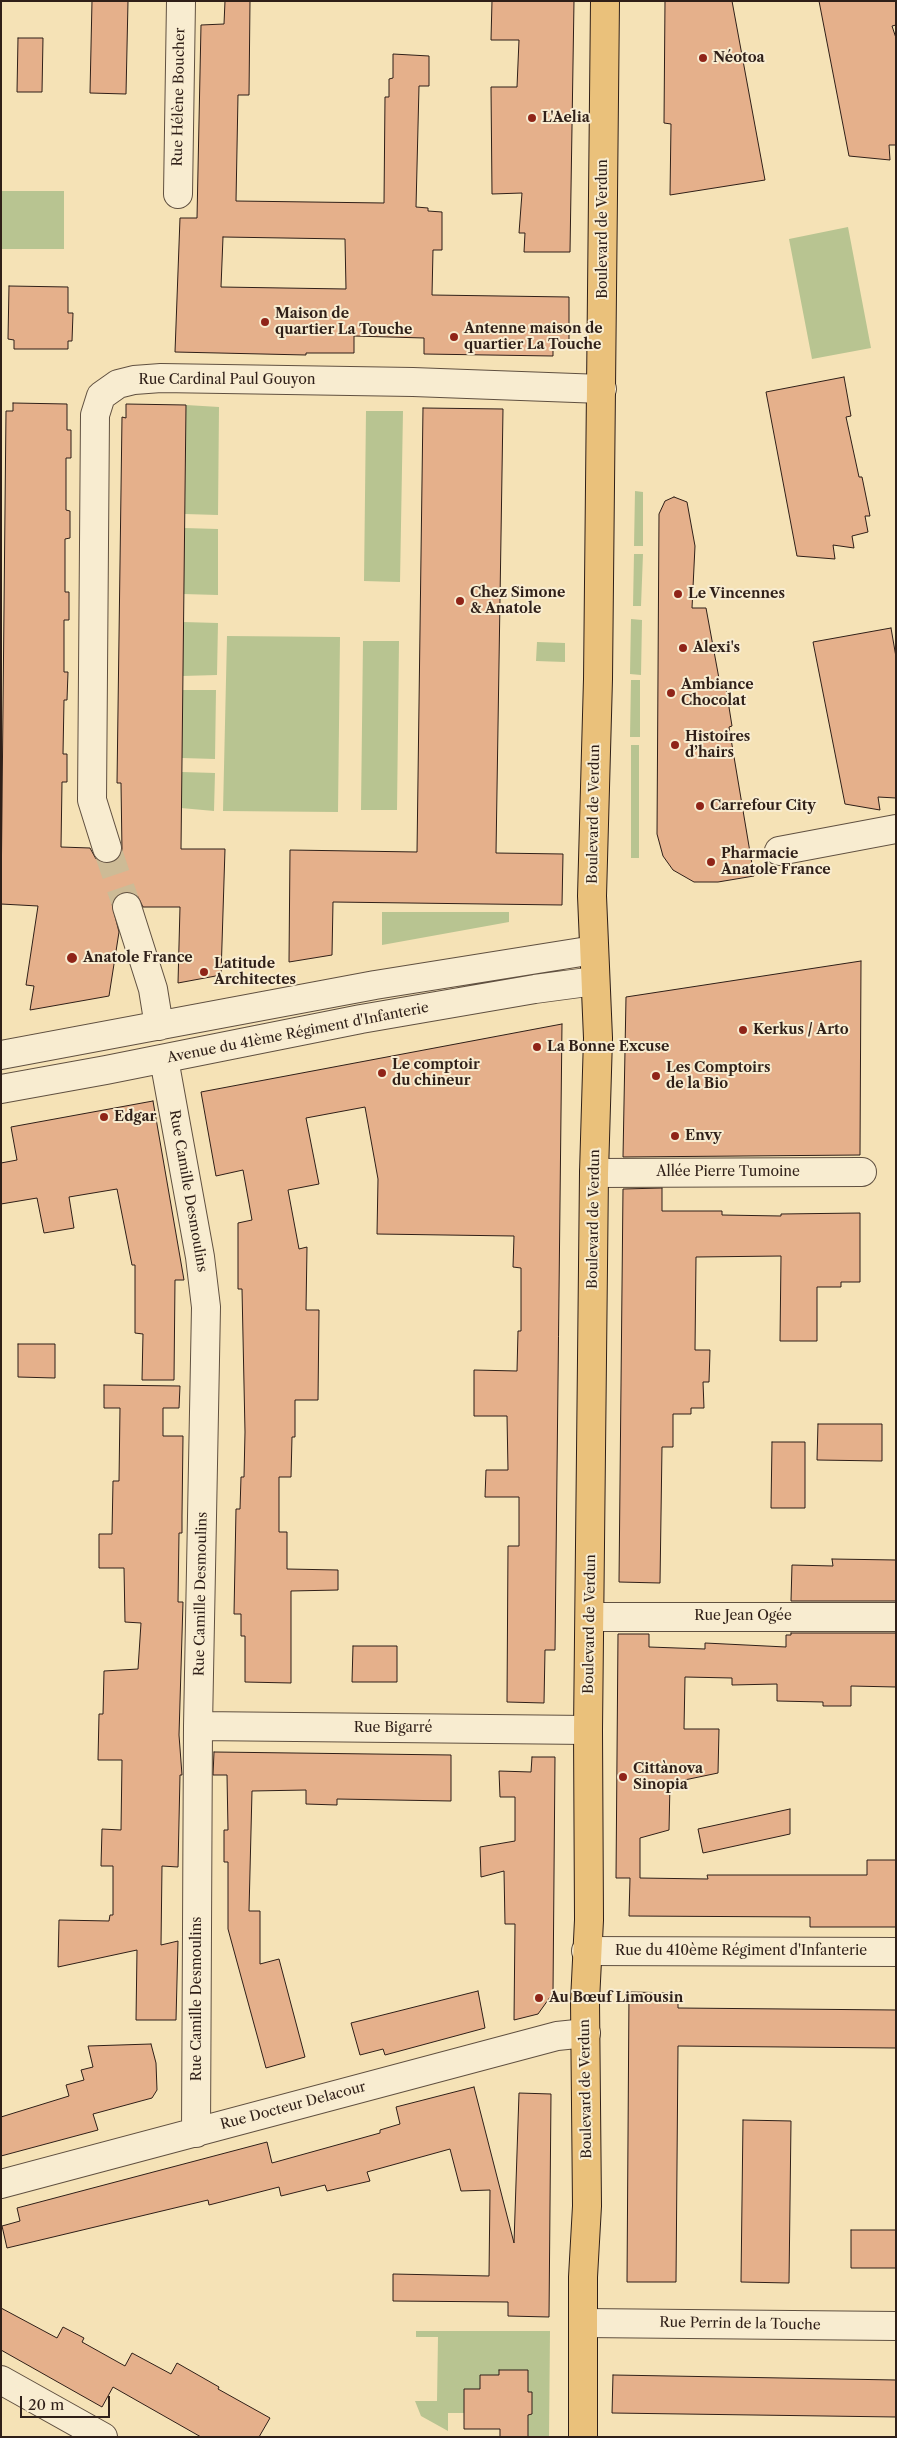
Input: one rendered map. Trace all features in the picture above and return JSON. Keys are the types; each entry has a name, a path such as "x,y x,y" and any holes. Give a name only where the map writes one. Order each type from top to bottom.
{"main road":[{"name":"Boulevard de Verdun","path":"583,2437 583,2277 587,2206 586,1951 589,1920 588,1730 594,1173 598,1038 592,886 598,679 606,1"}],"street":[{"name":"Rue Hélène Boucher","path":"178,194 181,1"},
{"name":"Rue Cardinal Paul Gouyon","path":"108,848 92,800 95,415 101,396 118,384 134,380 160,378 413,382 602,389"},
{"path":"779,851 896,829"},
{"path":"127,906 153,989 159,1026"},
{"path":"1,1055 375,985 594,950"},
{"name":"Avenue du 41ème Régiment d'Infanterie","path":"1,1089 164,1059 361,1019 535,989 595,981"},
{"name":"Rue Camille Desmoulins","path":"164,1059 200,1257 206,1307 198,1726 196,2133"},
{"name":"Allée Pierre Tumoine","path":"594,1173 862,1172"},
{"name":"Rue Jean Ogée","path":"590,1616 896,1617"},
{"name":"Rue Bigarré","path":"198,1726 588,1730"},
{"name":"Rue du 410ème Régiment d'Infanterie","path":"586,1951 896,1952"},
{"name":"Rue Docteur Delacour","path":"1,2184 557,2036 586,2033"},
{"name":"Rue Perrin de la Touche","path":"584,2323 896,2326"},
{"path":"1,2380 103,2437"}],"green space":[{"path":"1,191 64,191 64,249 1,249"},
{"path":"848,227 871,348 812,359 789,239"},
{"path":"186,405 219,407 218,515 185,514"},
{"path":"366,411 403,411 400,582 364,581"},
{"path":"635,491 643,492 643,546 634,546"},
{"path":"184,528 218,529 218,595 183,594"},
{"path":"634,554 643,554 641,606 633,606"},
{"path":"631,619 642,620 641,675 630,674"},
{"path":"183,622 218,623 217,675 182,676"},
{"path":"227,636 340,637 338,812 223,811"},
{"path":"363,641 399,641 397,810 361,810"},
{"path":"537,642 565,643 565,662 536,661"},
{"path":"631,680 640,680 640,737 630,737"},
{"path":"182,690 216,690 215,759 182,758"},
{"path":"631,745 639,745 639,858 631,858"},
{"path":"182,772 215,773 214,811 181,808"},
{"path":"382,912 509,912 509,922 382,945"},
{"path":"416,2331 550,2331 549,2437 528,2437 528,2415 532,2414 532,2392 528,2392 528,2370 500,2370 499,2375 480,2375 480,2389 464,2389 464,2413 448,2413 448,2431 421,2416 415,2401 437,2401 438,2337 416,2337"}],"building":[{"path":"92,1 128,1 126,94 90,93"},
{"path":"225,1 250,1 249,95 238,95 236,201 384,203 385,97 389,97 389,79 393,78 393,54 429,56 429,86 419,86 416,207 428,208 428,211 442,212 442,250 433,250 432,295 569,297 569,341 553,340 553,356 424,354 424,338 354,336 354,353 306,353 306,355 175,352 180,218 197,218 201,25 224,24","holes":["223,237 345,239 346,289 221,287"]},
{"path":"492,1 574,1 570,252 524,252 525,233 519,233 522,193 492,194 491,87 517,87 519,40 491,40"},
{"name":"Néotoa","path":"665,1 732,1 765,180 670,195 671,124 664,123"},
{"path":"819,1 896,1 896,25 892,26 896,38 896,145 889,145 890,160 849,156"},
{"path":"18,38 43,38 42,92 17,92"},
{"path":"9,286 68,287 68,313 73,313 72,341 68,341 68,349 14,349 14,340 8,339"},
{"path":"844,377 851,416 846,417 859,477 862,477 870,516 865,516 868,532 852,536 854,548 833,545 835,559 797,556 766,392"},
{"path":"13,403 67,404 67,430 71,430 71,458 66,458 66,510 70,511 70,538 65,539 65,592 69,592 69,620 64,620 64,672 68,672 67,700 64,700 63,754 67,754 67,782 62,782 61,847 90,848 96,859 104,863 112,863 118,859 122,851 121,783 117,783 122,417 126,418 126,404 186,405 181,849 225,849 221,975 178,983 180,907 143,907 137,895 123,892 116,896 112,904 119,932 109,996 30,1010 34,986 26,985 38,906 1,904 6,411 13,411"},
{"path":"423,408 503,409 496,853 563,854 562,905 333,902 332,955 289,962 290,850 417,852"},
{"path":"674,497 687,502 695,546 692,608 706,608 720,684 725,682 732,726 729,727 754,876 718,882 694,882 673,870 663,856 657,834 659,514 665,501"},
{"path":"891,628 896,657 896,798 878,797 880,810 845,804 813,642"},
{"name":"Kerkus / Arto","path":"861,961 860,1155 623,1157 626,997"},
{"path":"562,1024 555,1650 545,1650 544,1703 507,1702 508,1546 519,1546 519,1497 485,1497 486,1470 508,1470 507,1416 474,1416 474,1370 517,1371 518,1331 521,1331 521,1268 513,1267 514,1236 377,1234 378,1179 365,1107 306,1118 319,1184 288,1190 299,1249 307,1247 306,1310 319,1310 318,1400 295,1400 295,1437 292,1437 291,1477 279,1477 279,1532 287,1532 287,1569 338,1570 338,1590 291,1591 291,1683 245,1682 245,1636 241,1636 241,1614 234,1614 236,1509 240,1509 241,1477 244,1477 245,1432 242,1289 238,1289 238,1223 252,1220 243,1170 216,1176 201,1092"},
{"path":"153,1101 184,1280 175,1280 174,1380 142,1380 143,1334 135,1333 135,1265 132,1265 117,1189 69,1197 74,1228 44,1233 37,1198 1,1204 1,1163 17,1160 11,1127"},
{"path":"662,1188 662,1211 722,1211 722,1215 781,1216 781,1214 860,1213 860,1282 841,1282 841,1287 817,1287 817,1341 780,1341 781,1256 696,1257 695,1350 710,1350 709,1382 703,1382 704,1408 691,1408 691,1414 673,1414 673,1447 662,1447 660,1583 619,1582 623,1189"},
{"path":"18,1344 55,1344 55,1378 18,1377"},
{"path":"104,1385 180,1386 179,1408 163,1408 163,1436 183,1436 182,1533 179,1533 178,1602 183,1602 179,1735 182,1775 180,1775 178,1867 162,1866 161,1945 178,1941 176,2020 136,2020 137,1950 58,1967 59,1920 109,1921 110,1915 113,1915 113,1866 101,1866 102,1829 121,1830 122,1760 98,1760 99,1714 103,1714 104,1671 138,1669 141,1623 125,1622 124,1568 99,1568 99,1534 112,1534 113,1481 119,1481 120,1408 104,1408"},
{"path":"818,1424 882,1424 882,1461 817,1460"},
{"path":"772,1442 805,1442 805,1508 771,1508"},
{"path":"832,1559 896,1560 896,1601 791,1601 792,1565 833,1566"},
{"path":"791,1633 896,1633 896,1687 851,1686 851,1706 823,1706 823,1702 777,1701 777,1684 732,1685 732,1678 685,1677 684,1729 719,1729 718,1773 670,1783 669,1830 640,1838 640,1878 708,1879 707,1875 867,1875 867,1860 896,1860 896,1927 810,1927 810,1917 629,1916 630,1878 616,1878 618,1634 649,1634 649,1647 705,1649 705,1643 786,1647 786,1635 791,1635"},
{"path":"353,1646 397,1646 397,1682 352,1682"},
{"path":"214,1752 451,1755 451,1801 337,1799 337,1805 306,1804 306,1790 252,1791 249,1911 260,1911 260,1964 279,1959 305,2057 266,2068 228,1929 228,1862 224,1862 224,1830 228,1830 227,1775 213,1775"},
{"path":"532,1757 555,1757 553,1993 538,2014 514,2020 515,1924 505,1924 504,1871 481,1877 480,1847 515,1841 515,1797 500,1797 499,1771 531,1772"},
{"path":"790,1809 790,1834 703,1853 698,1829"},
{"path":"478,1991 485,2028 385,2055 383,2049 360,2055 351,2023"},
{"path":"629,1992 678,1993 678,2008 896,2010 896,2048 678,2046 676,2282 627,2282"},
{"path":"151,2044 156,2063 157,2090 152,2098 93,2114 98,2130 1,2156 1,2117 69,2096 66,2085 84,2080 81,2070 93,2067 88,2046"},
{"path":"474,2087 514,2243 519,2093 551,2094 549,2317 508,2316 508,2302 393,2301 393,2274 489,2276 490,2190 461,2191 450,2149 367,2172 370,2181 327,2191 325,2185 281,2196 279,2187 209,2205 208,2200 7,2248 2,2226 20,2221 17,2208 267,2142 272,2163 380,2133 380,2130 400,2124 396,2107"},
{"path":"743,2120 791,2121 789,2283 741,2282"},
{"path":"851,2230 896,2230 896,2268 851,2268"},
{"path":"1,2308 57,2338 63,2327 84,2338 82,2342 125,2366 132,2353 171,2374 177,2363 219,2387 218,2389 270,2418 259,2437 201,2437 113,2387 102,2407 1,2350"},
{"path":"499,2370 528,2370 528,2392 532,2392 532,2414 528,2415 528,2437 500,2437 500,2429 464,2429 464,2389 480,2389 480,2375 499,2375"},
{"path":"613,2375 896,2380 896,2417 612,2413"}],"tunnel":[{"path":"107,848 127,907"}],"place":[{"name":"Néotoa","path":"703,58"},
{"name":"L'Aelia","path":"532,118"},
{"name":"Maison de quartier La Touche","path":"265,322"},
{"name":"Antenne maison de quartier La Touche","path":"454,337"},
{"name":"Le Vincennes","path":"678,594"},
{"name":"Chez Simone & Anatole","path":"460,601"},
{"name":"Alexi's","path":"683,648"},
{"name":"Ambiance Chocolat","path":"671,693"},
{"name":"Histoires d’hairs","path":"675,745"},
{"name":"Carrefour City","path":"700,806"},
{"name":"Pharmacie Anatole France","path":"711,862"},
{"name":"Anatole France","path":"72,958"},
{"name":"Latitude Architectes","path":"204,972"},
{"name":"Kerkus / Arto","path":"743,1030"},
{"name":"La Bonne Excuse","path":"537,1047"},
{"name":"Le comptoir du chineur","path":"382,1073"},
{"name":"Les Comptoirs de la Bio","path":"656,1076"},
{"name":"Edgar","path":"104,1117"},
{"name":"Envy","path":"675,1136"},
{"name":"Cittànova Sinopia","path":"623,1777"},
{"name":"Au Bœuf Limousin","path":"539,1998"}]}
